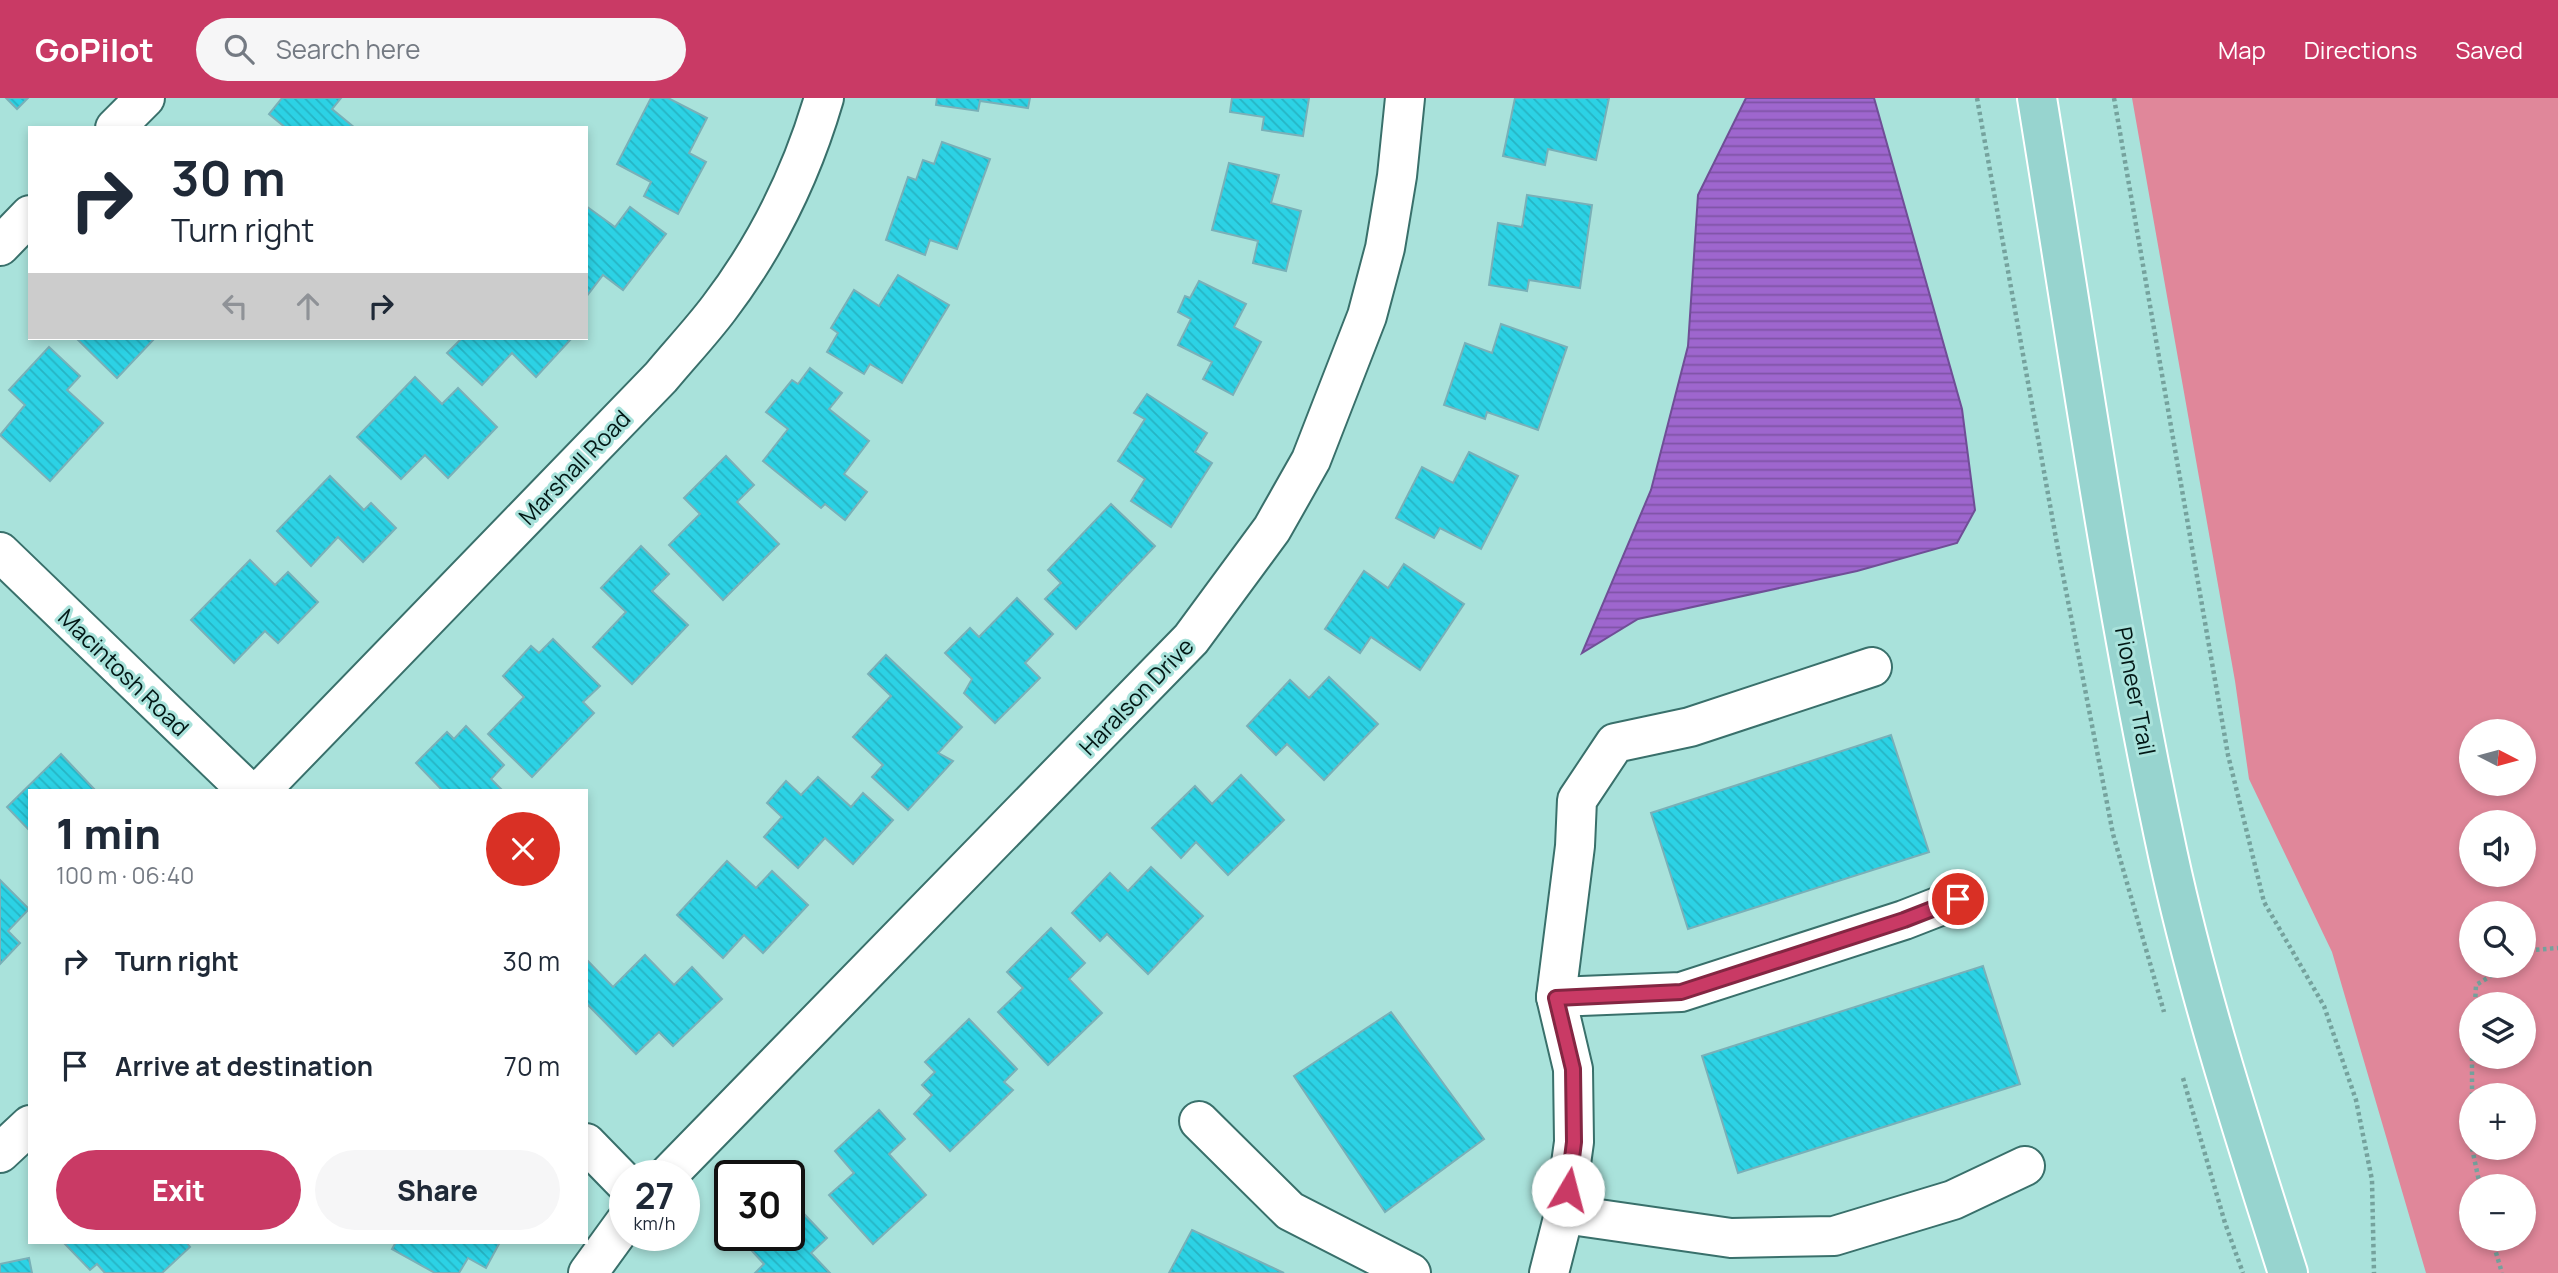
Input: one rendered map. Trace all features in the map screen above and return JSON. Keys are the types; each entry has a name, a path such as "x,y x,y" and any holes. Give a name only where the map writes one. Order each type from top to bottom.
{"main road":[{"name":"Pioneer Trail","path":"2036,98 2125,636 2168,856 2224,1071 2288,1273"}],"street":[{"path":"118,126 145,98"},
{"name":"Marshall Road","path":"262,789 660,377 720,307 769,232 810,146 824,98"},
{"name":"Haralson Drive","path":"683,1160 1191,639 1272,529 1311,460 1367,316 1385,248 1397,176 1405,98"},
{"path":"0,246 28,217"},
{"name":"Macintosh Road","path":"0,552 246,789"},
{"path":"1549,1273 1564,1214 1574,1142 1573,1069 1556,998 1575,846 1577,800 1615,743 1690,726 1872,667"},
{"path":"1556,998 1681,992 1904,920 1958,899"},
{"path":"1199,1121 1290,1211 1410,1273"},
{"path":"0,1153 28,1127"},
{"path":"588,1145 609,1167"},
{"path":"1564,1214 1731,1238 1834,1236 1953,1200 2025,1166"},
{"path":"588,1273 609,1244"}],"path":[{"path":"2114,98 2228,755 2264,902 2324,1006 2356,1100 2372,1180 2374,1273"},
{"path":"2536,950 2558,948"},
{"path":"2476,992 2476,985 2487,978"},
{"path":"2496,1251 2502,1273"}],"shaded area":[{"path":"1746,98 1874,98 1962,409 1975,510 1957,543 1857,571 1638,619 1582,653 1651,490 1688,346 1698,195"},
{"path":"2132,98 2558,98 2558,1273 2426,1273 2332,952 2249,779 2235,681"}],"building":[{"path":"6,98 28,98 17,109"},
{"path":"282,98 341,98 332,109 353,126 284,126 269,114"},
{"path":"651,98 668,98 707,118 689,153 706,162 678,214 644,196 651,182 617,164"},
{"path":"937,98 1030,98 1028,108 980,101 978,111 936,105"},
{"path":"1232,98 1309,98 1303,136 1262,130 1264,117 1230,112"},
{"path":"1515,98 1609,98 1596,160 1548,149 1545,165 1503,156"},
{"path":"942,142 990,159 957,249 930,240 925,255 886,240 908,177 916,180 923,160 934,164"},
{"path":"1229,163 1279,175 1271,203 1301,211 1286,271 1253,263 1258,241 1212,230"},
{"path":"1527,195 1592,205 1580,288 1529,280 1527,291 1489,285 1498,223 1522,227"},
{"path":"588,207 615,227 630,207 666,234 623,290 603,275 588,294"},
{"path":"898,275 949,305 902,383 870,364 864,374 827,352 838,333 831,328 854,290 879,306"},
{"path":"1199,281 1246,304 1234,327 1261,342 1233,395 1203,379 1212,362 1178,345 1191,319 1178,312 1185,296 1190,298"},
{"path":"1501,324 1567,347 1538,430 1487,412 1485,419 1444,405 1465,343 1492,353"},
{"path":"78,340 153,340 117,378"},
{"path":"460,340 570,340 536,377 512,353 482,385 447,353"},
{"path":"49,347 80,376 67,390 103,423 50,481 0,435 25,405 9,390"},
{"path":"810,368 842,393 829,409 869,441 844,474 867,492 845,520 825,504 821,508 763,461 788,429 766,412 792,380 798,384"},
{"path":"415,377 442,404 458,388 497,427 448,478 425,455 401,479 357,437"},
{"path":"1147,394 1207,433 1195,452 1212,463 1171,527 1131,501 1145,479 1118,461 1145,419 1134,413"},
{"path":"1469,452 1518,476 1481,549 1440,528 1434,538 1396,518 1422,467 1453,483"},
{"path":"726,456 754,485 737,502 779,544 723,600 669,545 700,514 684,498"},
{"path":"330,476 364,510 371,503 396,528 363,562 338,537 311,566 277,531"},
{"path":"1111,504 1155,546 1076,629 1045,599 1061,583 1048,570"},
{"path":"641,546 669,574 652,591 688,625 632,684 593,647 626,612 601,588"},
{"path":"250,560 275,585 288,572 318,602 278,643 265,631 234,663 191,620"},
{"path":"1404,564 1464,604 1420,670 1371,637 1360,653 1325,629 1364,571 1388,588"},
{"path":"1017,598 1053,634 1025,663 1040,678 995,723 964,693 972,679 945,653 970,628 979,637"},
{"path":"553,639 600,686 583,702 594,713 532,777 488,734 524,697 503,676 531,646 539,653"},
{"path":"886,655 962,727 938,753 953,761 908,810 872,777 883,765 853,737 891,696 868,674"},
{"path":"1329,677 1378,724 1324,780 1287,744 1276,755 1247,726 1290,680 1309,698"},
{"path":"466,726 504,765 491,779 501,789 441,789 416,763 447,732 454,739"},
{"path":"1891,735 1929,852 1688,929 1651,813"},
{"path":"61,754 94,789 28,789 28,829 7,807"},
{"path":"1241,775 1284,820 1228,875 1196,842 1181,858 1152,828 1195,786 1212,804"},
{"path":"818,777 851,807 863,793 893,820 853,864 825,838 798,868 764,837 782,817 767,803 786,781 801,795"},
{"path":"727,861 756,888 772,871 808,905 763,953 744,935 723,958 677,915"},
{"path":"1151,867 1203,916 1148,974 1107,934 1100,941 1072,913 1110,873 1128,891"},
{"path":"0,880 28,910 8,931 20,943 0,964"},
{"path":"1051,928 1085,963 1069,979 1102,1013 1048,1065 998,1012 1023,988 1007,972"},
{"path":"645,955 674,985 692,967 722,999 673,1046 659,1032 636,1054 588,1005 588,961 613,987"},
{"path":"1983,966 2020,1084 1738,1173 1702,1056"},
{"path":"1391,1012 1484,1139 1385,1212 1294,1076"},
{"path":"969,1019 1017,1069 1004,1082 1013,1090 950,1151 914,1114 932,1095 922,1085 935,1072 925,1062"},
{"path":"879,1110 905,1139 889,1154 926,1195 873,1244 829,1195 854,1173 835,1151"},
{"path":"805,1215 827,1238 811,1253 830,1273 755,1273 764,1264 752,1251 805,1251"},
{"path":"1192,1230 1284,1273 1169,1273"},
{"path":"65,1244 188,1244 190,1247 162,1273 105,1273 97,1264 90,1270"},
{"path":"395,1244 499,1244 486,1268 468,1258 459,1273 435,1273 392,1249"},
{"path":"29,1258 32,1273 0,1273 0,1264"}],"route":[{"path":"1568,1190 1574,1142 1573,1069 1556,998 1681,992 1904,920 1958,899"}]}
